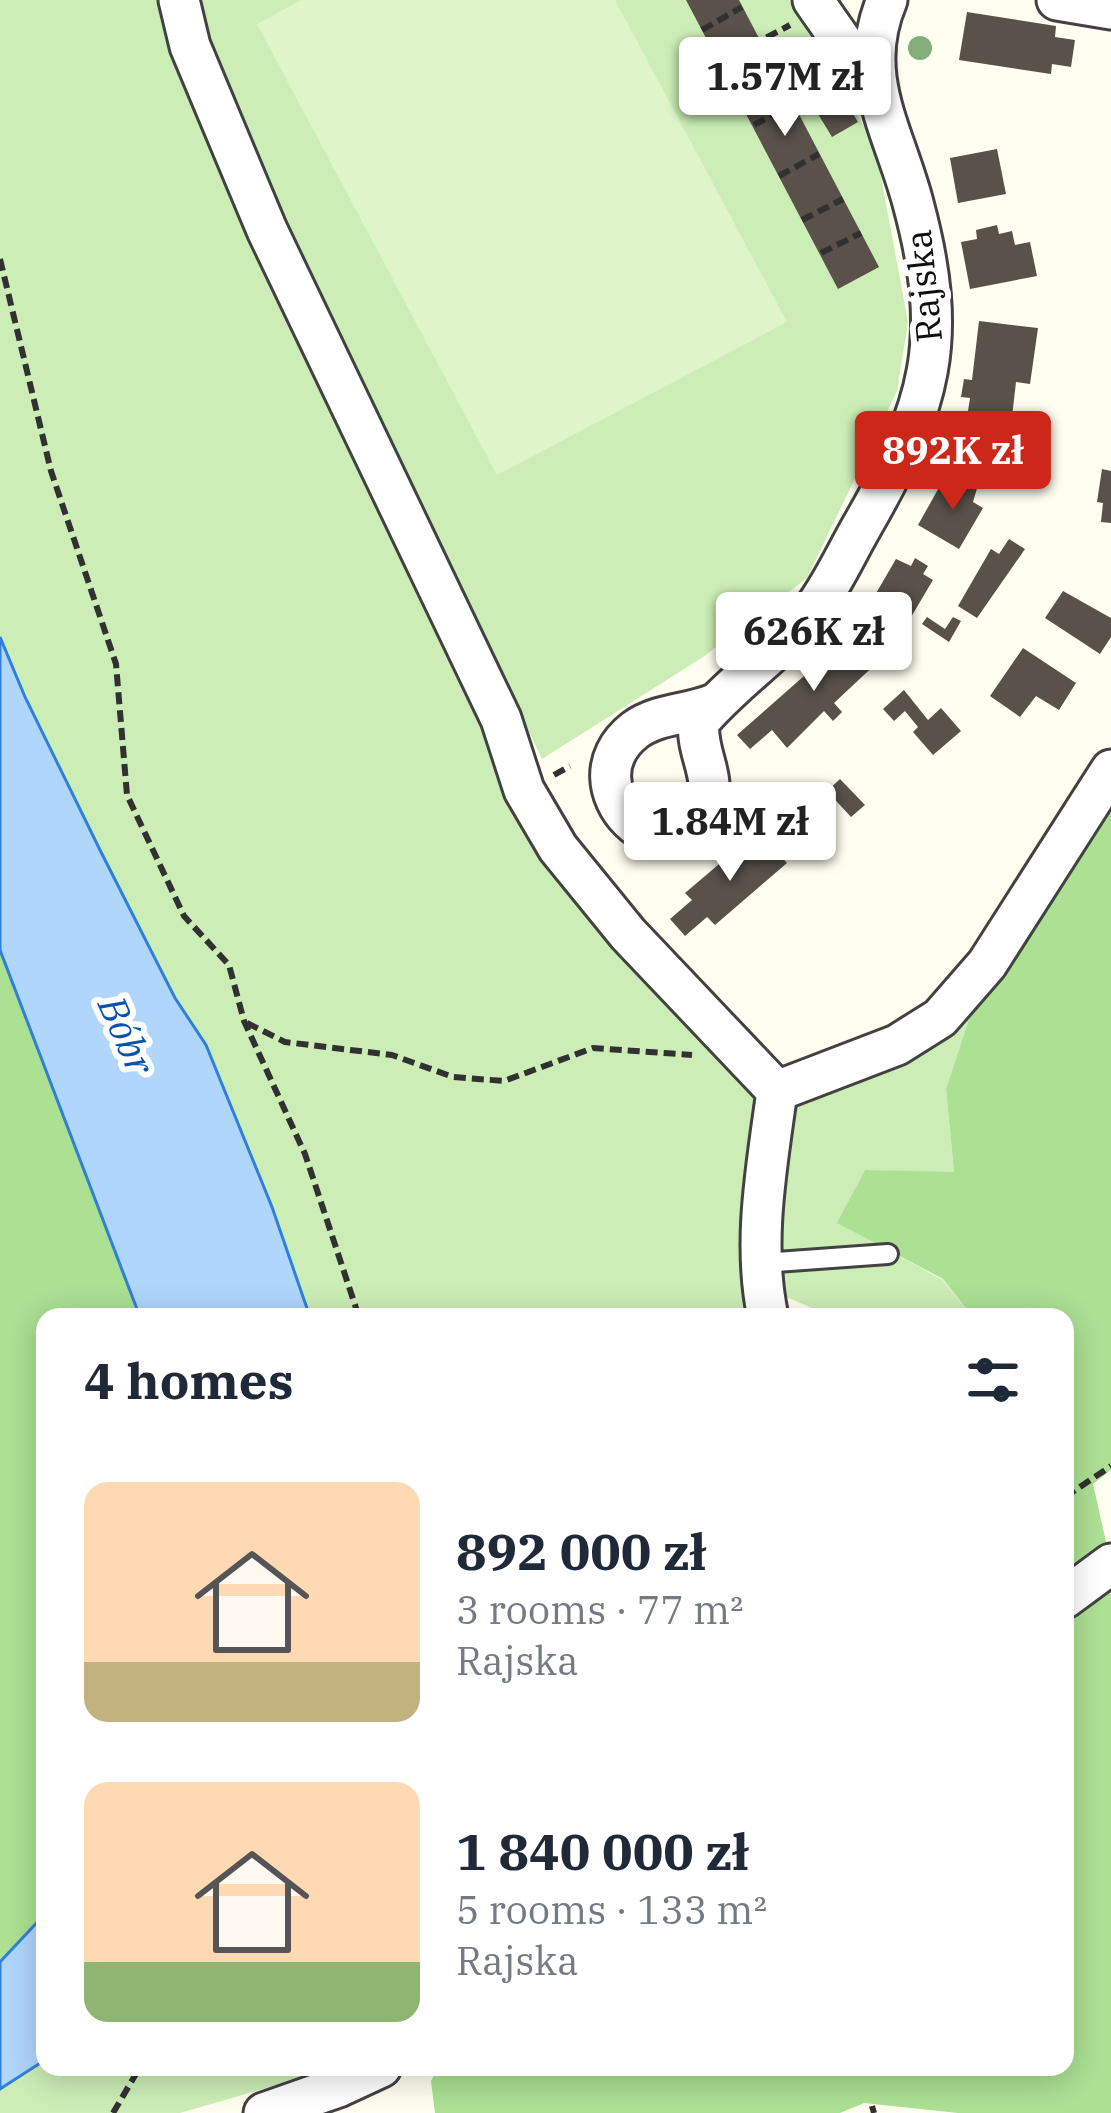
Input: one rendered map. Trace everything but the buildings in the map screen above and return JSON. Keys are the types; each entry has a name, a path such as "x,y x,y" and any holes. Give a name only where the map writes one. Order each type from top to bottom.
{"street":[{"path":"179,0 190,46 267,230 501,719 524,790 558,848 614,916 777,1091"},
{"name":"Rajska","path":"813,0 875,90"},
{"name":"Rajska","path":"714,704 815,608 896,466 926,392 934,333 926,266 914,207 875,90 873,52 887,0"},
{"path":"1058,0 1111,9"},
{"path":"777,1091 897,1045 940,1018 987,964 1111,770"},
{"path":"767,1308 762,1263 764,1184 777,1091"},
{"path":"1074,1591 1111,1564"},
{"path":"263,2113 362,2076"}],"lane":[{"path":"762,1263 888,1254"}],"path":[{"path":"702,30 742,7"},
{"path":"719,63 760,41"},
{"path":"754,125 794,104"},
{"path":"779,176 819,154"},
{"path":"802,220 843,199"},
{"path":"821,254 861,233"},
{"path":"0,259 51,471 116,664 127,796 184,916 229,965 244,1021 305,1154 356,1308"},
{"path":"244,1021 285,1042 392,1054 453,1077 504,1081 593,1048 746,1058"},
{"path":"1074,1490 1111,1466"},
{"path":"113,2113 135,2076"}],"green space":[{"path":"0,0 179,0 524,788 778,1091 832,1071 987,964 946,1089 954,1173 865,1170 838,1223 943,1280 966,1308 812,1308 763,1287 766,1308 307,1308 206,1045 175,998 101,852 0,637"},
{"path":"198,0 789,0 875,145 908,322 897,391 807,578 703,657 542,759 267,184"},
{"path":"301,0 615,0 787,322 497,475 257,24"},
{"path":"1111,770 1111,1470 1093,1484 1111,1564 1111,2113 958,2113 864,2103 840,2113 435,2113 434,2076 1074,2076 1074,1308 966,1308 943,1279 837,1223 865,1170 954,1172 946,1089 987,964"},
{"path":"0,950 137,1308 36,1308 36,1924 0,1962"},
{"path":"36,2066 36,2076 308,2076 180,2113 0,2113 0,2089"}],"water":[{"name":"Bóbr","path":"0,637 101,852 175,998 206,1045 307,1308 137,1308 0,950"},
{"path":"36,1924 36,2066 0,2089 0,1962"}]}
